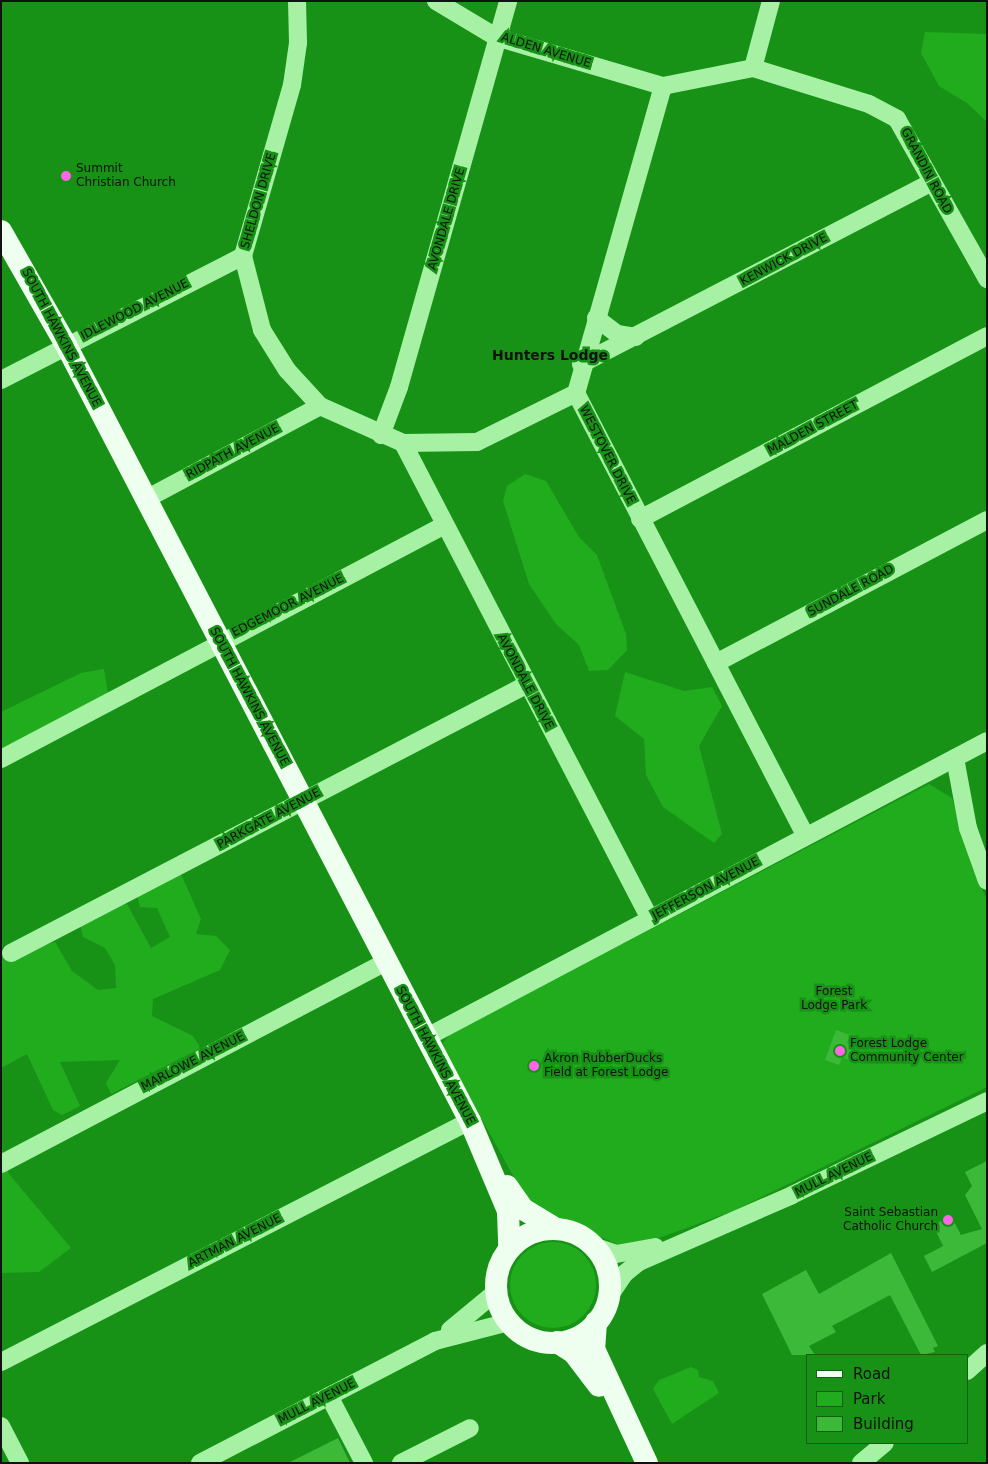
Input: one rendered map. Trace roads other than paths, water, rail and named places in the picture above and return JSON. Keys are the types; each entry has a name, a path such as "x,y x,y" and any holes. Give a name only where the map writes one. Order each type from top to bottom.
{"main road":[{"name":"SOUTH HAWKINS AVENUE","path":"1,231 66,345 304,801 385,962 427,1037 470,1121 491,1166 512,1225 509,1248"},
{"name":"SOUTH HAWKINS AVENUE","path":"491,1166 523,1209 556,1229"},
{"path":"596,1322 579,1336 557,1342 530,1338 509,1322 496,1292 501,1262 509,1248 530,1233 556,1229 593,1246 608,1270 608,1298 596,1322 594,1349 621,1414 647,1463"},
{"path":"557,1342 574,1353 621,1414"}],"street":[{"name":"SHELDON DRIVE","path":"297,1 298,43 292,86 244,256 262,330 287,370 320,406 380,435 403,443 477,442 576,393"},
{"name":"ALDEN AVENUE","path":"436,1 496,36 663,86"},
{"name":"AVONDALE DRIVE","path":"380,435 402,378 496,36 508,1"},
{"path":"663,86 753,68 771,1"},
{"name":"GRANDIN ROAD","path":"753,68 889,112 903,126 932,182 987,279"},
{"name":"WESTOVER DRIVE","path":"663,86 581,364 576,393 806,835"},
{"name":"KENWICK DRIVE","path":"581,364 932,182"},
{"name":"IDLEWOOD AVENUE","path":"1,380 66,345 244,256"},
{"path":"596,318 617,334 636,337"},
{"name":"MALDEN STREET","path":"640,519 987,336"},
{"name":"RIDPATH AVENUE","path":"146,499 320,406"},
{"name":"AVONDALE DRIVE","path":"403,443 443,526 650,919"},
{"name":"SUNDALE ROAD","path":"716,663 987,520"},
{"name":"EDGEMOOR AVENUE","path":"1,759 220,641 443,526"},
{"name":"PARKGATE AVENUE","path":"11,953 526,685"},
{"name":"JEFFERSON AVENUE","path":"427,1037 987,741"},
{"path":"954,758 968,828 987,881"},
{"name":"MARLOWE AVENUE","path":"1,1164 385,962"},
{"name":"MULL AVENUE","path":"593,1246 616,1254 677,1243 740,1220 987,1101"},
{"name":"ARTMAN AVENUE","path":"1,1362 470,1121"},
{"name":"MULL AVENUE","path":"608,1298 624,1274 677,1243"},
{"name":"MULL AVENUE","path":"200,1463 435,1341 496,1292"},
{"name":"MULL AVENUE","path":"435,1341 509,1322"},
{"path":"968,1370 987,1353"},
{"path":"329,1396 364,1463"},
{"path":"1,1426 20,1463"},
{"path":"401,1463 470,1428"},
{"path":"861,1463 884,1444"}],"place":[{"name":"Summit Christian Church","path":"66,176"},
{"name":"Forest Lodge Community Center","path":"840,1051"},
{"name":"Akron RubberDucks Field at Forest Lodge","path":"534,1066"},
{"name":"Saint Sebastian Catholic Church","path":"948,1220"}],"district":[{"name":"Hunters Lodge","path":"550,355"}],"park label":[{"name":"Forest Lodge Park","path":"834,999"}]}
